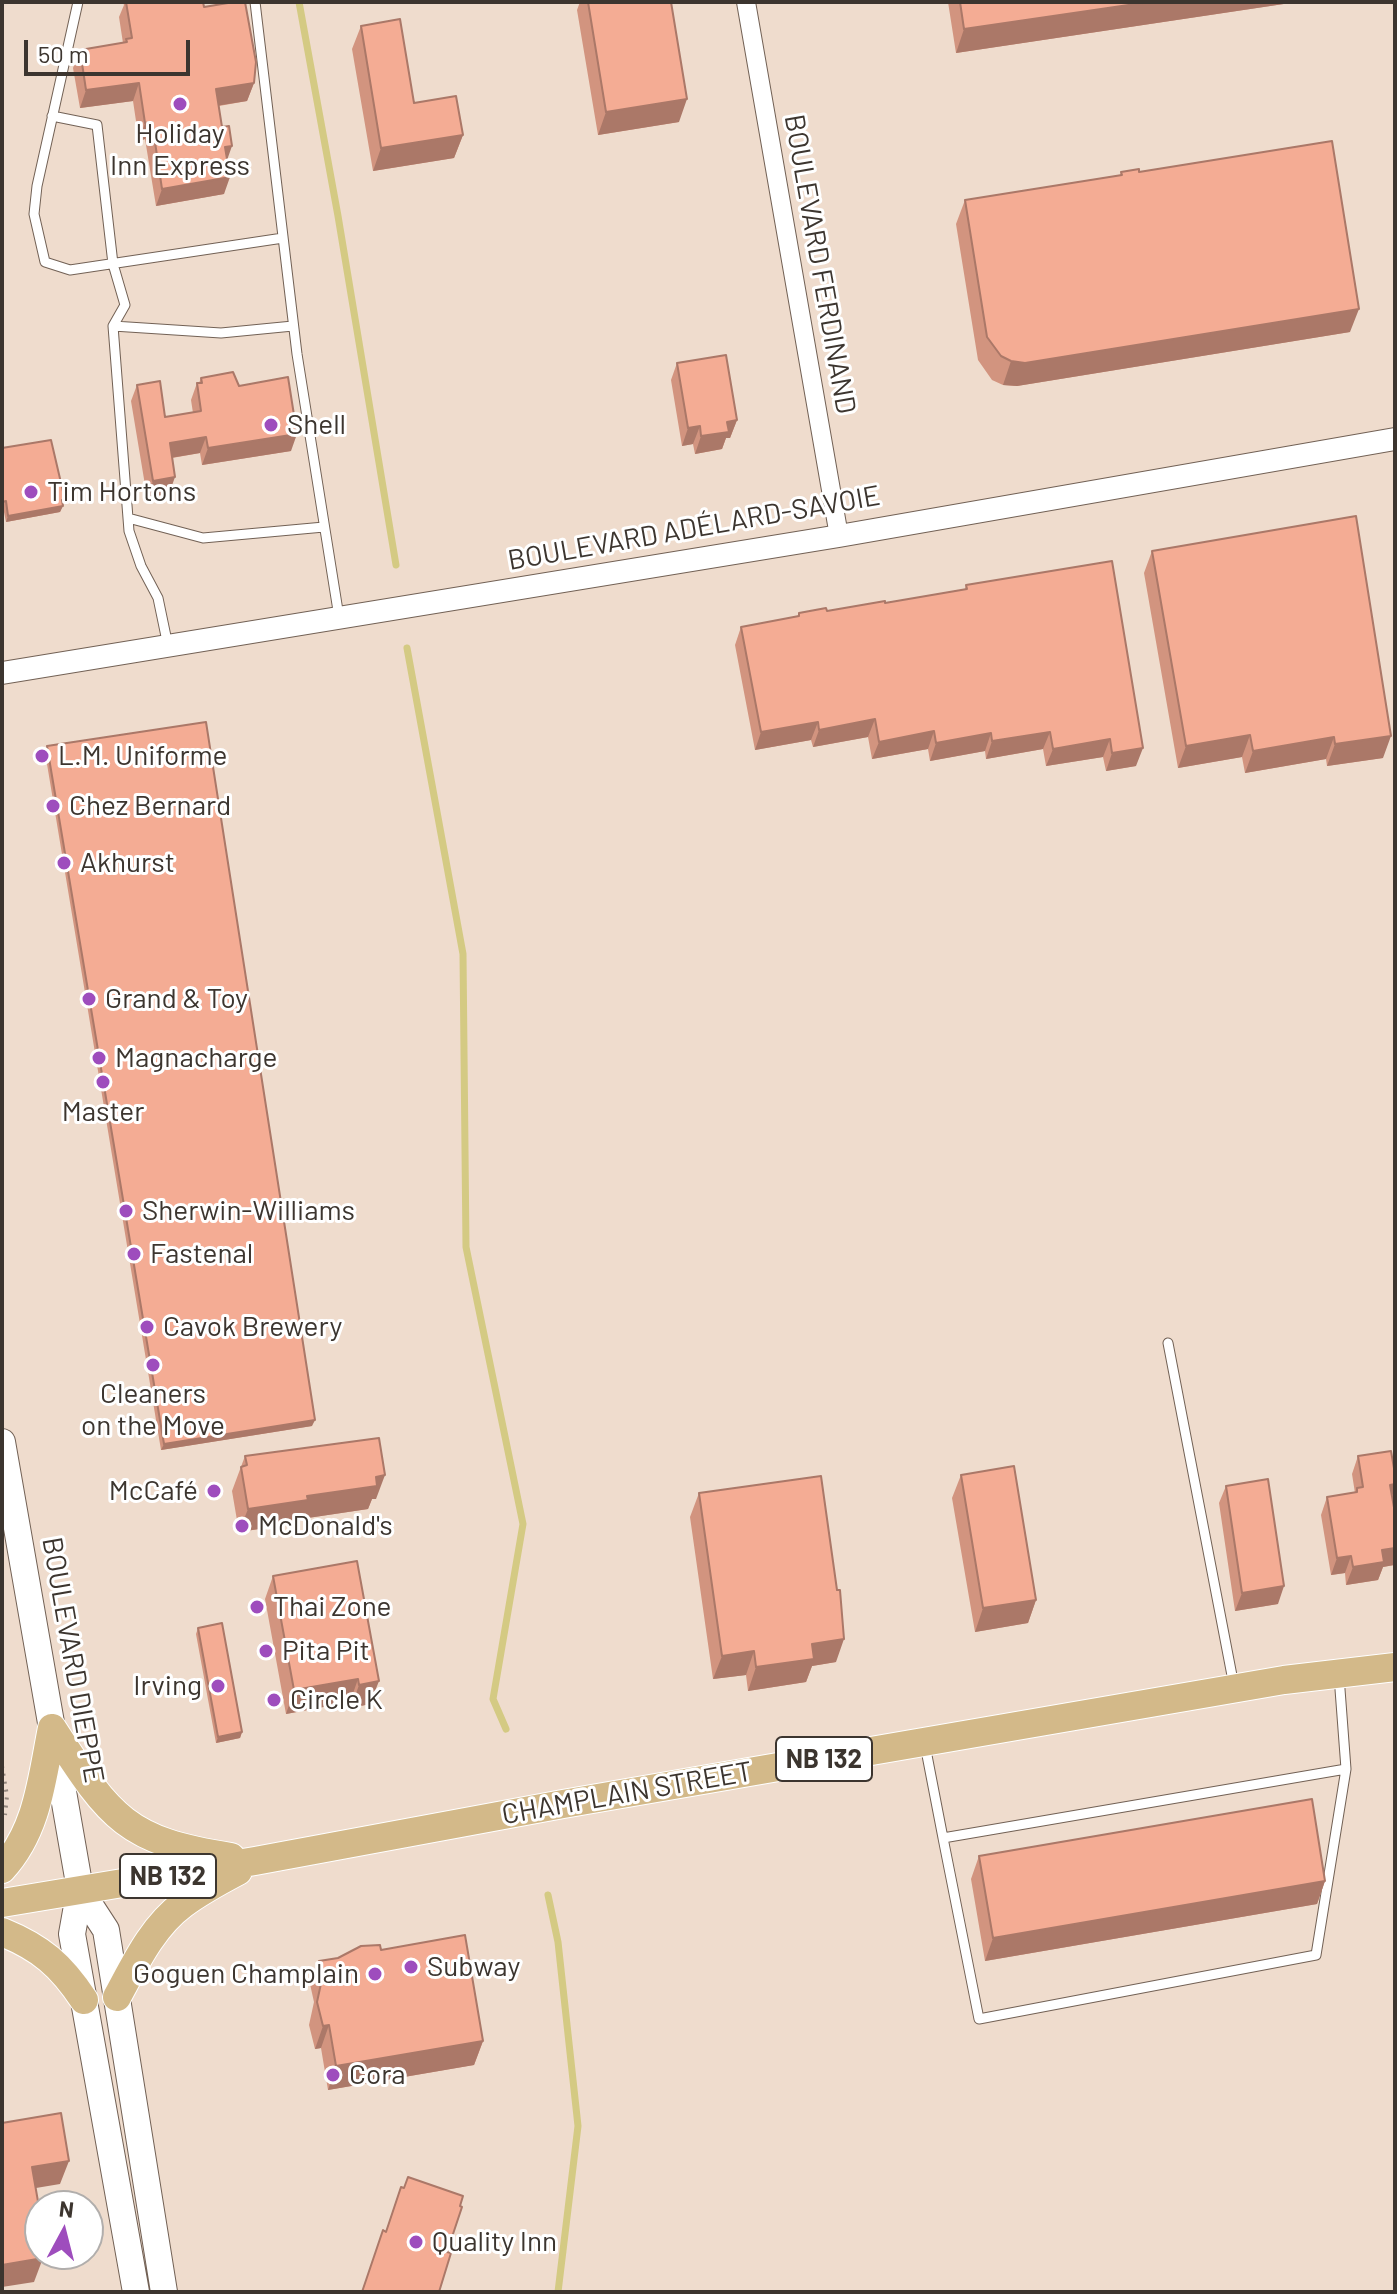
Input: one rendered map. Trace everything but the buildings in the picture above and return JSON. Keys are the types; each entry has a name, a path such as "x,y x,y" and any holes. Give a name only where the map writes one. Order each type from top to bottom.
{"main road":[{"name":"BOULEVARD DIEPPE","path":"2,1442 80,1890 72,1934 136,2292"},
{"name":"CHAMPLAIN STREET","path":"2,1903 1235,1689 1395,1667"},
{"path":"52,1728 93,1791 133,1829 178,1847 255,1861"},
{"path":"2,1869 20,1847 33,1817 52,1728"},
{"path":"117,1997 143,1949 167,1918 197,1894 255,1861"},
{"name":"BOULEVARD DIEPPE","path":"80,1890 106,1930 164,2292"},
{"path":"2,1932 28,1944 58,1965 84,2000"}],"street":[{"name":"BOULEVARD FERDINAND","path":"746,2 839,536"},
{"name":"BOULEVARD ADÉLARD-SAVOIE","path":"2,673 839,536 1395,439"}],"lane":[{"path":"78,2 37,186 34,214 45,262 70,270 283,238"},
{"path":"255,2 293,326 339,618"},
{"path":"52,116 97,125 113,264 125,305 113,326 129,531 141,566 158,598 168,646"},
{"path":"113,326 221,333 293,326"},
{"path":"128,518 203,538 324,527"},
{"path":"1168,1343 1235,1689"},
{"path":"925,1742 979,2019 1316,1955 1346,1769 1339,1673"},
{"path":"943,1838 1346,1769"}],"path":[{"path":"2,1766 7,1796 2,1823"}],"waterway":[{"path":"299,2 396,565"},
{"path":"407,648 463,954 466,1247 523,1524 493,1699 506,1729"},
{"path":"548,1895 558,1942 578,2126 558,2292"}],"place":[{"name":"Holiday Inn Express","path":"180,104"},
{"name":"Shell","path":"271,425"},
{"name":"Tim Hortons","path":"31,492"},
{"name":"L.M. Uniforme","path":"42,756"},
{"name":"Chez Bernard","path":"53,806"},
{"name":"Akhurst","path":"64,863"},
{"name":"Grand & Toy","path":"89,999"},
{"name":"Magnacharge","path":"99,1058"},
{"name":"Master","path":"103,1082"},
{"name":"Sherwin-Williams","path":"126,1211"},
{"name":"Fastenal","path":"134,1254"},
{"name":"Cavok Brewery","path":"147,1327"},
{"name":"Cleaners on the Move","path":"153,1365"},
{"name":"McCafé","path":"214,1491"},
{"name":"McDonald's","path":"242,1526"},
{"name":"Thai Zone","path":"257,1607"},
{"name":"Pita Pit","path":"266,1651"},
{"name":"Irving","path":"218,1686"},
{"name":"Circle K","path":"274,1700"},
{"name":"Subway","path":"411,1967"},
{"name":"Goguen Champlain","path":"375,1974"},
{"name":"Cora","path":"333,2075"},
{"name":"Quality Inn","path":"416,2242"}]}
